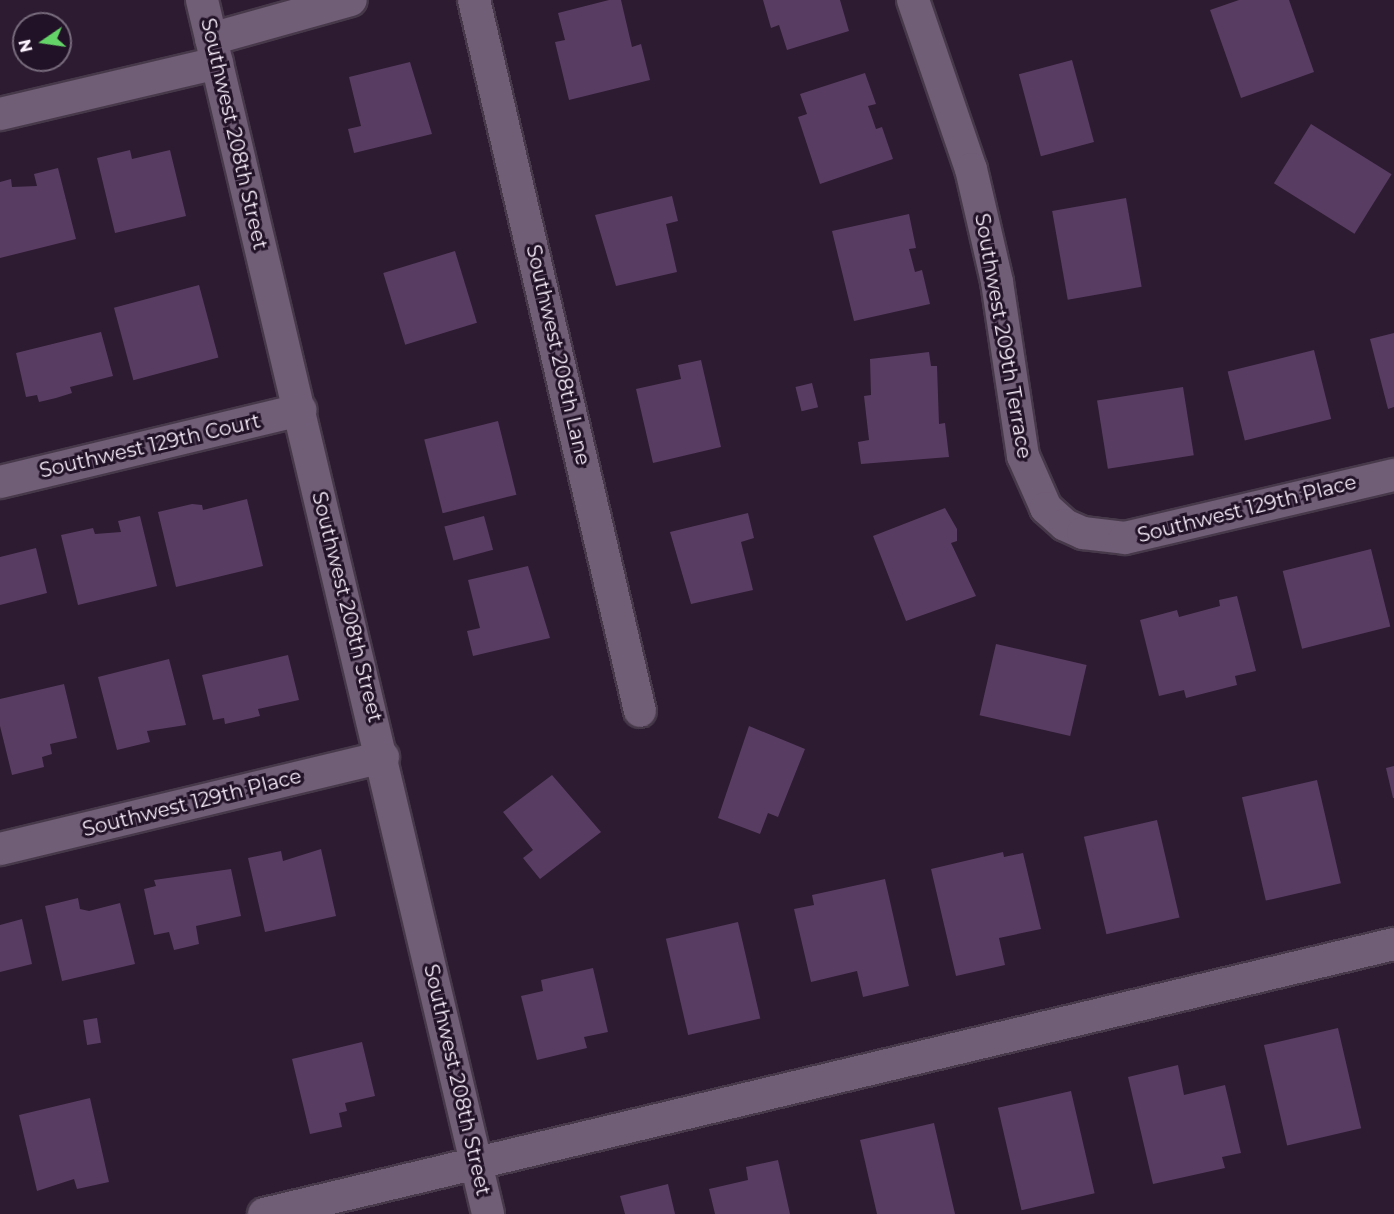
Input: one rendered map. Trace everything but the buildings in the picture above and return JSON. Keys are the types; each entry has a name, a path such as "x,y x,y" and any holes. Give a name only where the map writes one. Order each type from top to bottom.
{"street":[{"name":"Southwest 208th Street","path":"202,0 383,757 488,1214"},
{"path":"0,114 214,51 351,0"},
{"name":"Southwest 208th Lane","path":"474,0 640,711"},
{"name":"Southwest 209th Terrace","path":"913,0 968,159 990,246 1023,456 1046,508 1065,525"},
{"name":"Southwest 129th Court","path":"0,482 300,410"},
{"name":"Southwest 129th Place","path":"1065,525 1101,537 1125,538 1394,475"},
{"name":"Southwest 129th Place","path":"0,849 383,757"},
{"path":"264,1214 1394,944"}]}
